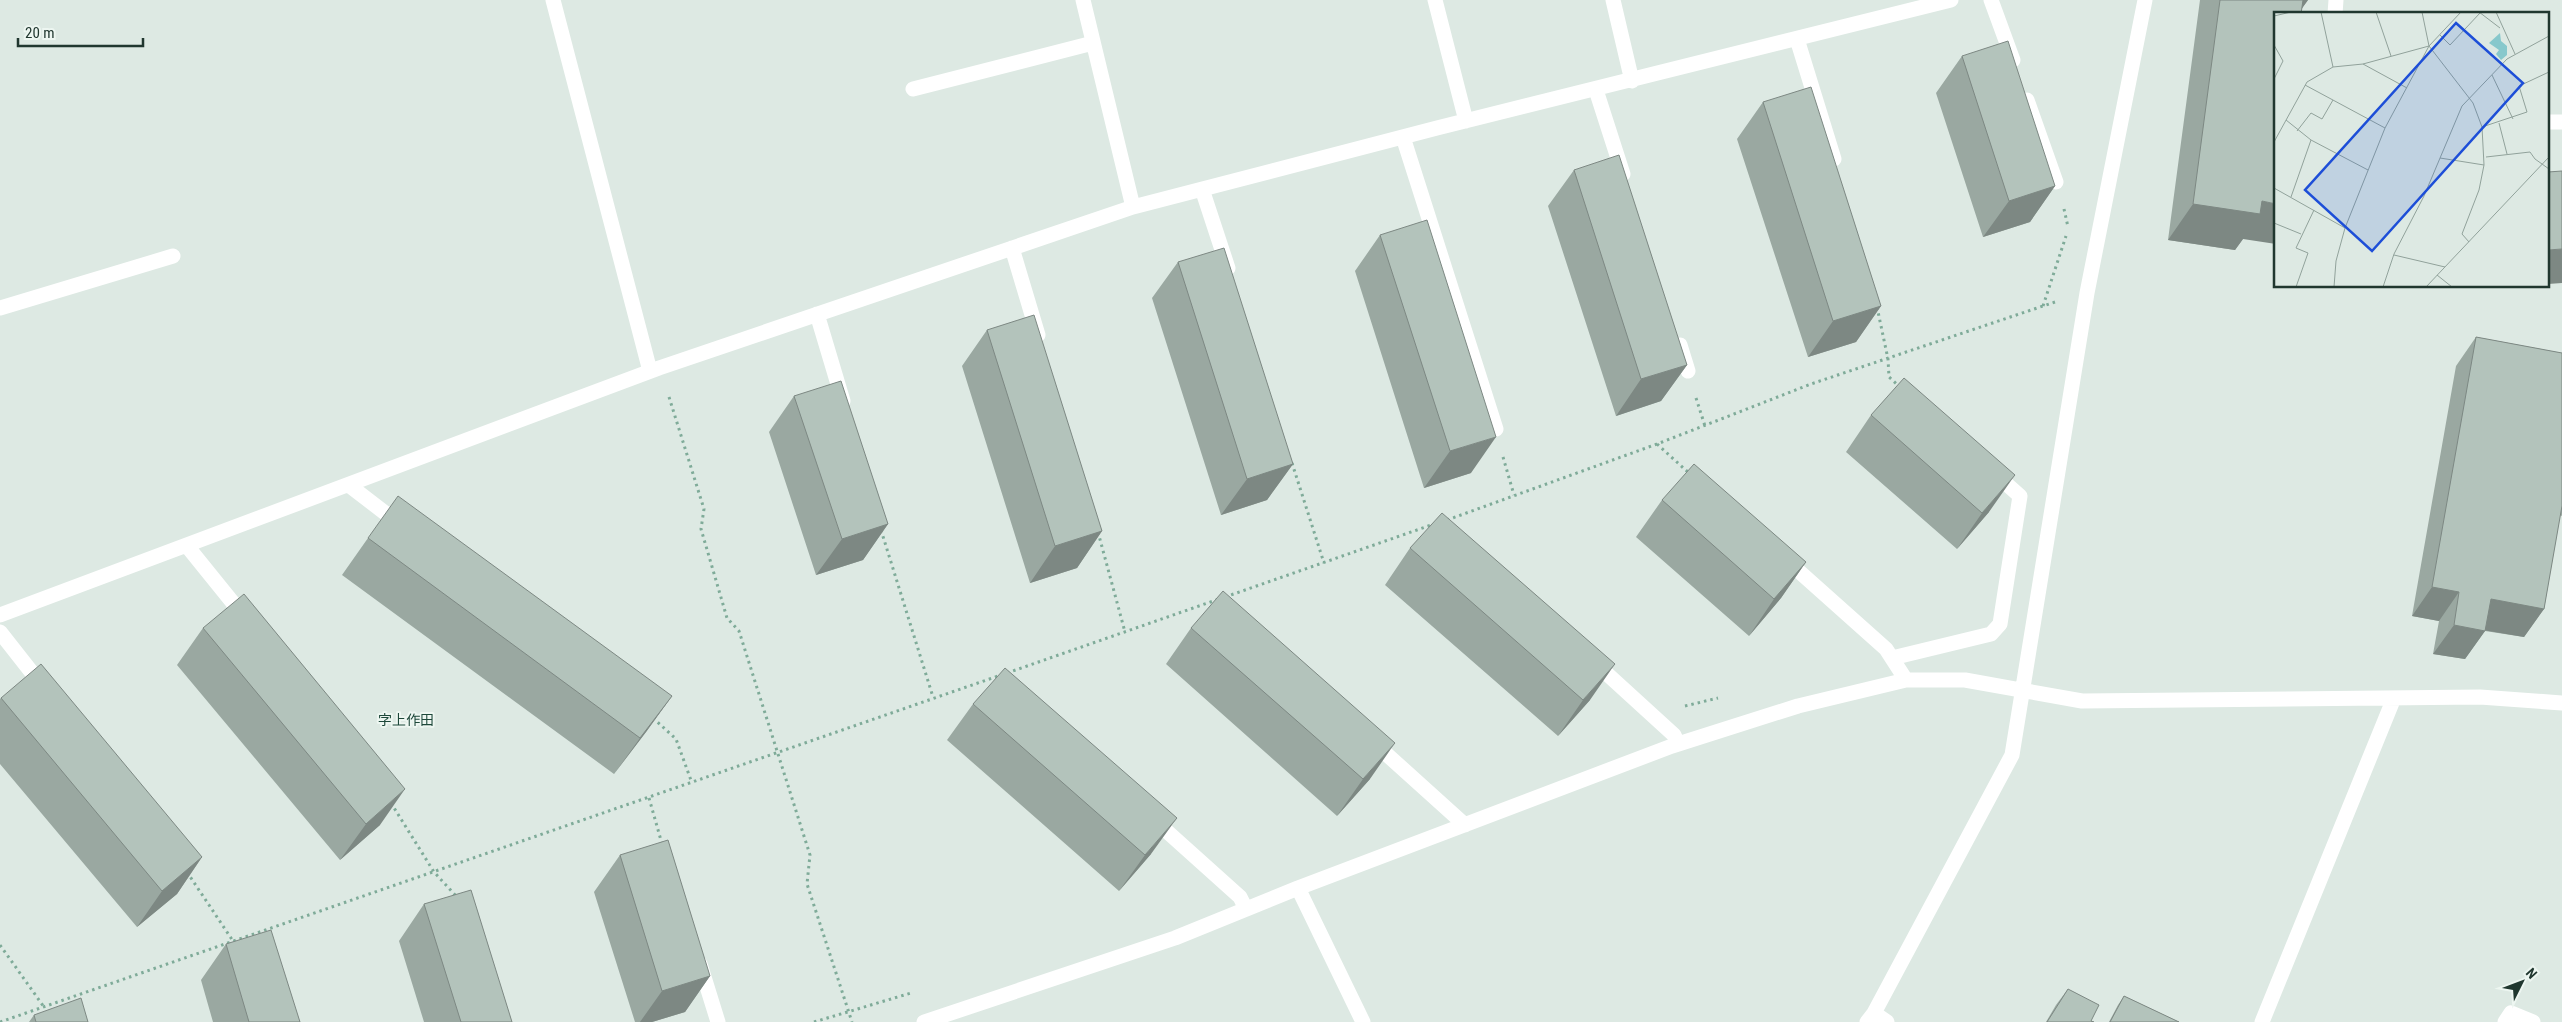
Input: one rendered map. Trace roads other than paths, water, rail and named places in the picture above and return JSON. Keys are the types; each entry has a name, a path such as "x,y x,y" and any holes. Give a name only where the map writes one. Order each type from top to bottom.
{"street":[{"path":"553,0 655,370"},
{"path":"1083,0 1133,207"},
{"path":"1435,0 1466,121"},
{"path":"1613,0 1632,81"},
{"path":"0,615 350,486 655,370 1133,207 1466,121 1951,0"},
{"path":"1991,0 2056,182"},
{"path":"1887,1022 1871,1018 2012,755 2087,293 2145,0"},
{"path":"1798,39 1837,172"},
{"path":"913,89 1093,43"},
{"path":"1596,90 1626,184"},
{"path":"1403,137 1496,429"},
{"path":"1202,189 1233,283"},
{"path":"1012,248 1043,352"},
{"path":"0,308 173,256"},
{"path":"817,314 848,418"},
{"path":"1676,333 1688,371"},
{"path":"1892,658 1990,634 2000,624 2020,496 1984,464"},
{"path":"350,486 413,534"},
{"path":"188,546 256,631"},
{"path":"1771,546 1886,649 1906,680"},
{"path":"0,632 56,702"},
{"path":"1585,654 1674,735 1678,744"},
{"path":"924,1022 1175,938 1246,908 1678,744 1798,706 1906,680 1965,680 2022,692 2082,701 2480,697 2562,703"},
{"path":"2262,1022 2394,698"},
{"path":"1360,730 1465,824"},
{"path":"1139,806 1240,897 1246,908"},
{"path":"1298,888 1363,1022"},
{"path":"695,947 718,1022"},
{"path":"2505,1022 2511,1013 2533,1022"}],"district":[{"name":"字上作田","path":"406,720"}]}
